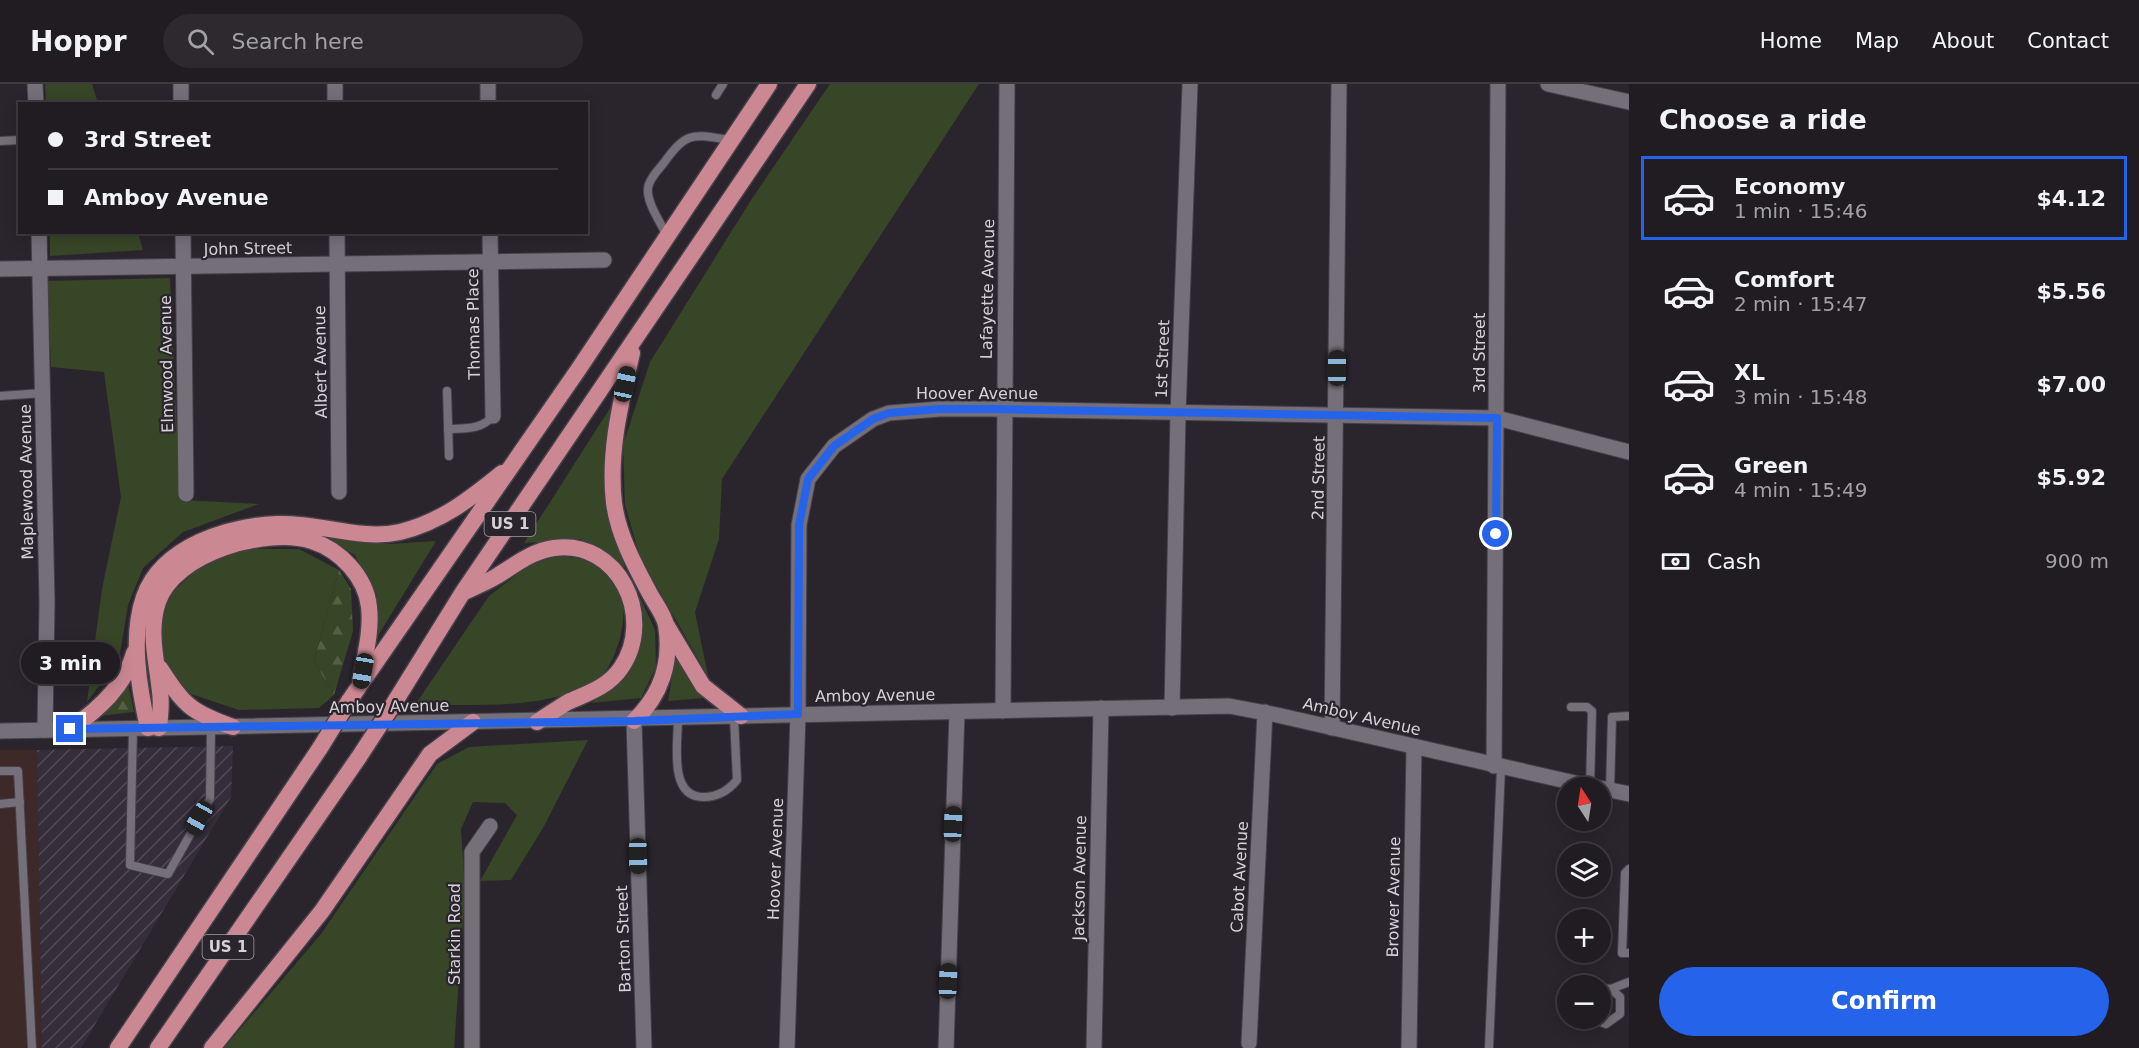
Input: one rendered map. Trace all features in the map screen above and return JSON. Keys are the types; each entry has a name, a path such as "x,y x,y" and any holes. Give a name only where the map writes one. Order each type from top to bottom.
{"highway":[{"name":"US 1","path":"118,1048 320,748 349,701 516,461 769,84"},
{"name":"US 1","path":"158,1048 359,757 464,592 807,84"},
{"path":"634,343 615,432 612,461 614,506 622,536 666,623 703,686 737,717"},
{"path":"147,728 139,673 139,638 144,596 160,570 179,553 208,538 277,524 313,525 368,533 398,532 430,523 459,507 516,461"},
{"path":"147,728 161,694 153,629 159,600 172,580 202,555 235,545 276,537 312,541 341,557 358,576 369,605 368,637 360,687"},
{"path":"464,592 496,577 527,557 552,549 582,549 602,558 624,582 633,606 634,622 633,637 621,669 597,690 566,703 537,722"},
{"path":"634,721 649,706 660,688 666,660 666,623"},
{"path":"70,729 90,715 130,670 139,638"},
{"path":"156,662 180,699 211,723 233,727"},
{"path":"212,1048 322,911 430,754 473,722"}],"street":[{"path":"35,84 36,102"},
{"path":"181,84 181,102"},
{"path":"335,84 335,102"},
{"path":"488,84 488,102"},
{"name":"Lafayette Avenue","path":"1003,711 1007,84"},
{"name":"1st Street","path":"1172,708 1178,414 1190,84"},
{"name":"2nd Street","path":"1332,728 1339,84"},
{"name":"3rd Street","path":"1498,84 1498,766"},
{"path":"1548,84 1629,102"},
{"name":"Maplewood Avenue","path":"39,234 47,602 45,730"},
{"name":"Elmwood Avenue","path":"183,234 186,494"},
{"name":"Albert Avenue","path":"337,234 339,492"},
{"name":"Thomas Place","path":"490,234 493,416"},
{"name":"John Street","path":"0,269 604,260"},
{"name":"Hoover Avenue","path":"787,1048 798,714 799,525 808,479 834,446 873,419 889,413 939,409 1497,418 1629,452"},
{"name":"Amboy Avenue","path":"233,727 634,721 798,714 1229,706 1557,779"},
{"name":"Jackson Avenue","path":"1094,1048 1101,708"},
{"path":"946,1048 957,712"},
{"name":"Cabot Avenue","path":"1249,1043 1264,712"},
{"name":"Barton Street","path":"634,721 644,1048"},
{"path":"0,730 147,728 211,723"},
{"name":"Brower Avenue","path":"1409,1048 1414,747"},
{"name":"Amboy Avenue","path":"1611,790 1629,794"},
{"name":"Starkin Road","path":"472,1048 472,852 490,826"}],"lane":[{"path":"716,95 723,84"},
{"path":"667,236 650,200 647,187 684,139 700,136 731,140"},
{"path":"0,141 18,140"},
{"path":"447,391 449,456"},
{"path":"0,396 43,393"},
{"path":"448,429 474,428 486,424 493,416"},
{"path":"1571,707 1587,707 1592,711 1598,777"},
{"path":"1601,777 1612,717 1629,716"},
{"path":"678,719 679,778 682,788 697,797 714,797 736,780 737,717"},
{"path":"147,728 130,865 168,874 210,799 211,723"},
{"path":"1489,1048 1498,766"},
{"path":"0,771 18,771 32,1048"},
{"path":"0,804 20,802"},
{"path":"1629,869 1625,873 1622,953 1629,953"},
{"path":"1611,1023 1626,1008 1620,997 1611,989 1629,982"}],"shaded area":[{"path":"233,746 231,797 81,1048 42,1048 37,750"},
{"path":"0,750 37,750 42,1048 0,1048"}],"green space":[{"path":"45,84 92,84 98,102 46,102"},
{"path":"830,84 979,84 722,479 719,539 695,612 708,676 640,557 625,505 623,445 650,362 751,200"},
{"path":"50,234 138,234 143,250 50,256"},
{"path":"170,278 180,500 259,504 183,532 143,568 128,605 119,659 87,702 102,589 121,497 104,372 51,367 47,281"},
{"path":"612,405 603,474 625,568 581,539 524,543"},
{"path":"322,536 390,544 436,541 376,639 377,595 355,555"},
{"path":"244,549 299,549 339,570 314,661 334,695 319,708 239,710 182,691 161,657 158,636 169,596 198,568"},
{"path":"557,556 585,559 598,565 608,575 619,594 623,606 621,636 613,658 602,675 596,681 577,691 532,702 415,705 489,596 528,566"},
{"path":"339,570 351,589 353,631 334,695 314,661"},
{"path":"639,595 655,630 656,667 641,698 591,703 618,685 638,653"},
{"path":"676,655 704,698 668,701"},
{"path":"128,684 134,712 99,716"},
{"path":"588,740 543,828 511,880 480,881 517,815 505,803 473,802 461,829 465,893 454,1048 224,1048 321,934 437,764 469,747"}],"route":[{"path":"70,729 634,721 798,714 799,525 808,479 834,446 873,419 889,413 939,409 991,409 1178,414 1411,414 1497,418 1496,534"}]}
